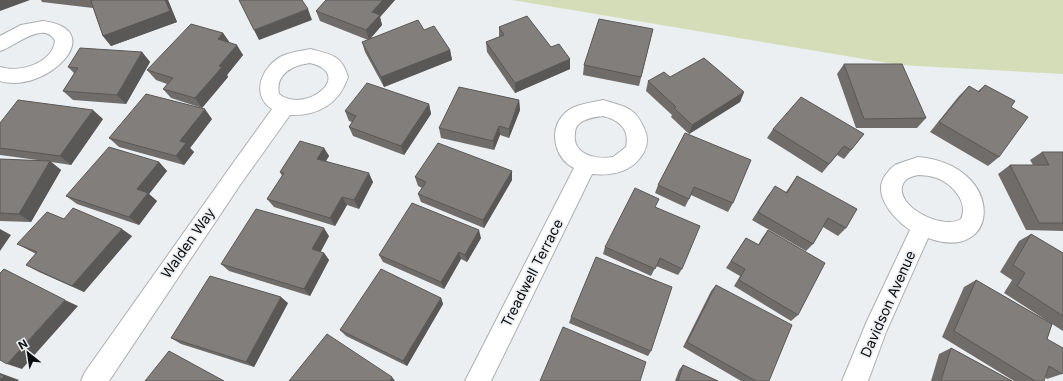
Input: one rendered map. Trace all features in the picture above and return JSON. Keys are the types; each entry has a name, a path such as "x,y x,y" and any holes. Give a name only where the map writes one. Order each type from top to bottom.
{"street":[{"path":"0,45 23,31 36,28 56,30 64,40 63,48 51,63 30,74 2,79"},
{"name":"Walden Way","path":"94,381 233,179 285,107"},
{"name":"Treadwell Terrace","path":"478,381 586,165"},
{"name":"Davidson Avenue","path":"855,381 875,329 922,227"}],"green space":[{"path":"512,0 1063,0 1063,74 900,65"}],"building":[{"path":"165,0 170,11 103,36 91,1"},
{"path":"239,0 302,0 308,9 254,30"},
{"path":"326,0 383,0 372,12 380,15 366,30 316,11"},
{"path":"527,16 551,47 559,44 570,59 515,83 486,42 504,35 499,27"},
{"path":"599,19 653,29 641,77 584,65"},
{"path":"418,20 424,30 434,26 450,50 381,77 362,42"},
{"path":"191,24 223,33 218,39 237,45 219,66 222,67 195,98 163,89 173,78 147,70"},
{"path":"80,48 142,52 117,95 63,91 78,68 68,67"},
{"path":"704,58 744,92 692,125 674,108 676,107 648,81 664,72 670,77"},
{"path":"844,64 902,64 926,118 864,119"},
{"path":"367,83 429,104 401,146 349,127 356,116 345,111"},
{"path":"985,85 1015,101 1011,107 1028,117 999,157 939,122 969,86 979,92"},
{"path":"459,87 519,100 509,129 499,126 493,141 439,128"},
{"path":"146,94 205,109 180,141 186,143 176,156 109,138"},
{"path":"801,97 864,134 851,150 844,146 829,164 773,129"},
{"path":"18,100 93,110 60,156 0,148 0,123"},
{"path":"685,133 751,160 733,203 694,187 689,199 658,185"},
{"path":"300,141 324,148 317,159 369,173 354,200 342,197 330,218 267,199 284,173 280,172"},
{"path":"438,143 512,171 483,220 418,194 426,182 415,177"},
{"path":"109,147 159,162 137,189 148,193 129,217 66,196"},
{"path":"1042,152 1063,152 1063,223 1039,223 1010,165 1049,165"},
{"path":"0,159 50,161 19,214 0,213"},
{"path":"797,176 857,209 846,228 828,218 813,244 758,212 775,186 787,193"},
{"path":"635,188 659,199 655,207 700,226 682,269 660,258 655,269 605,247"},
{"path":"412,203 479,230 465,255 459,252 441,282 379,255"},
{"path":"73,208 122,229 72,286 26,265 37,252 17,244 47,212 64,219"},
{"path":"256,209 324,228 312,249 324,253 304,289 221,264"},
{"path":"768,230 825,263 798,315 739,280 745,269 731,261 746,238 759,245"},
{"path":"1031,234 1063,253 1063,316 1017,286 1025,273 1013,265"},
{"path":"596,257 672,287 651,351 571,317"},
{"path":"4,269 65,300 7,364 0,360 0,273"},
{"path":"381,269 441,298 403,361 340,330"},
{"path":"210,276 281,297 246,362 171,338"},
{"path":"976,280 1052,324 1047,339 1063,348 1062,374 1049,366 1044,381 1035,381 954,331"},
{"path":"716,285 792,325 769,381 756,381 687,342"},
{"path":"563,327 646,362 640,381 540,381"},
{"path":"327,334 392,377 390,381 289,381"},
{"path":"951,348 1012,381 941,381"},
{"path":"169,351 224,381 145,381"},
{"path":"683,365 718,381 678,381"},
{"path":"0,374 4,376 0,380"}]}
